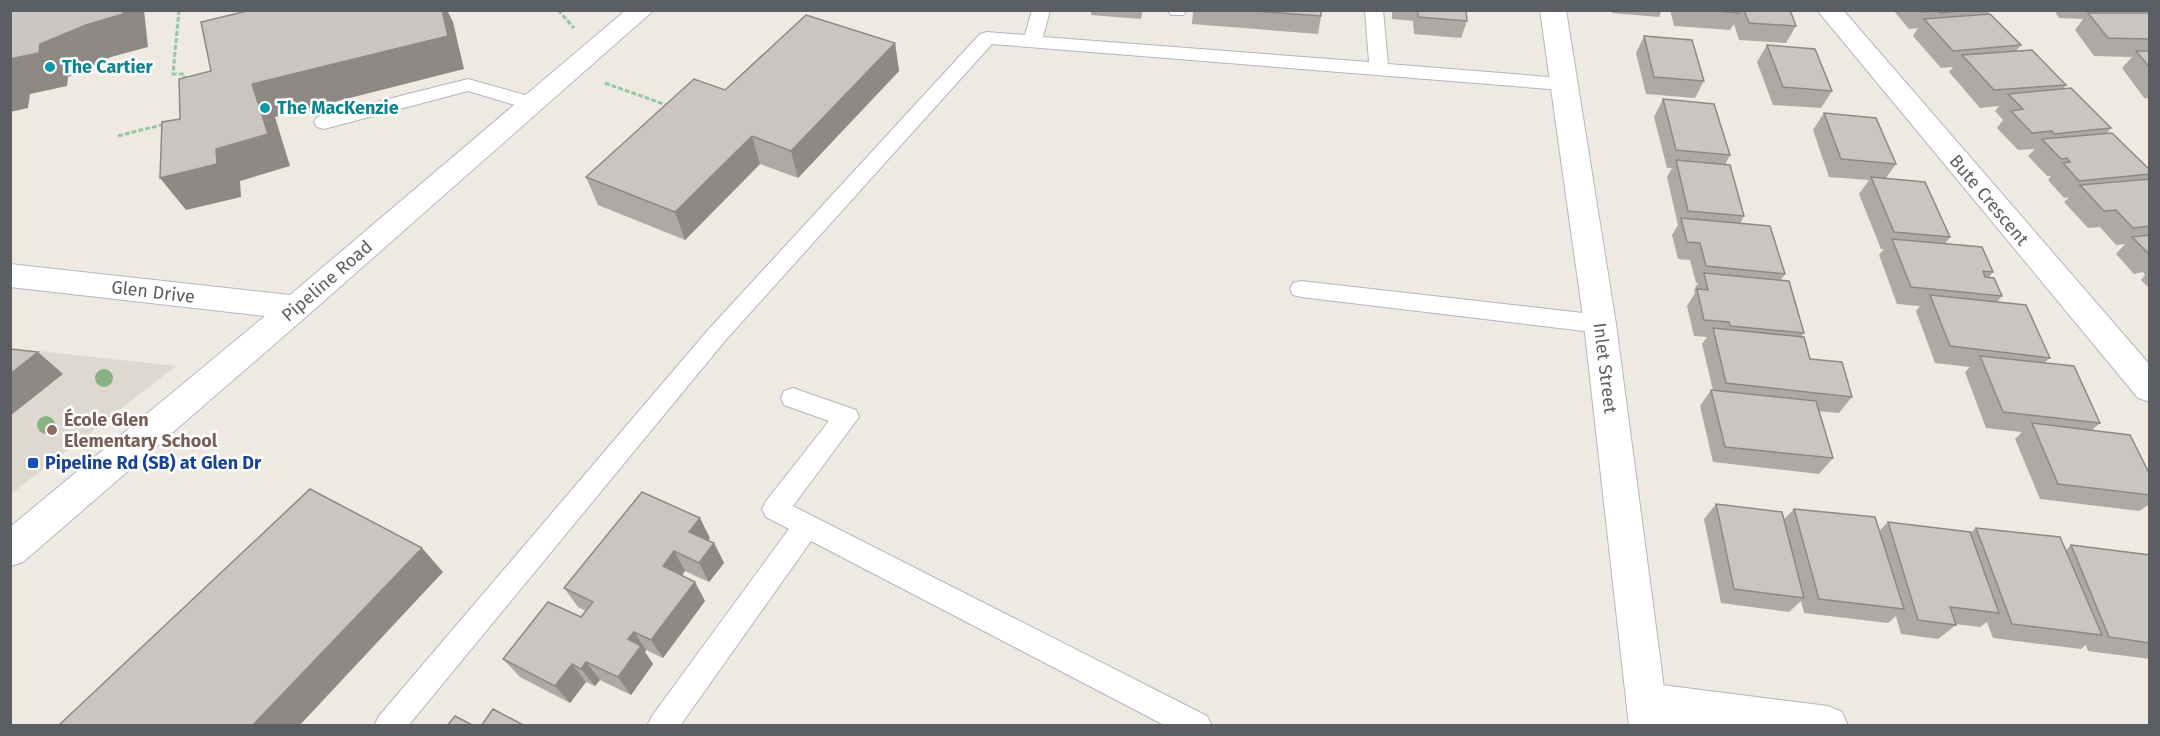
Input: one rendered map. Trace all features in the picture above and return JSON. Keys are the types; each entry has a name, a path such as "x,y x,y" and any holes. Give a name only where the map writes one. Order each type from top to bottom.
{"street":[{"name":"Pipeline Road","path":"10,550 642,10"},
{"name":"Inlet Street","path":"1553,10 1562,84 1600,324 1648,714"},
{"name":"Bute Crescent","path":"1829,10 2150,389"},
{"name":"Glen Drive","path":"10,275 296,308"},
{"path":"1648,714 1828,726"}],"lane":[{"path":"1033,41 1041,10"},
{"path":"1374,10 1379,69"},
{"path":"389,726 716,336 987,38 1562,84"},
{"path":"324,122 468,85 532,104"},
{"path":"1301,289 1600,324"},
{"path":"793,398 847,417 775,509 1197,726"},
{"path":"662,726 806,526"}],"path":[{"path":"178,10 173,74 183,74 186,82"},
{"path":"604,82 672,107"},
{"path":"118,136 170,123"}],"shaded area":[{"name":"École Glen Elementary School","path":"11,348 176,366 11,494"}],"building":[{"path":"10,10 123,10 123,14 86,25 40,44 39,53 10,59"},
{"path":"251,10 442,10 448,36 252,84 268,134 216,149 217,164 160,178 162,122 180,119 179,79 211,71 201,22"},
{"path":"1240,10 1321,10 1321,16"},
{"path":"1418,10 1466,10 1467,21 1418,17"},
{"path":"1706,10 1738,10 1739,13"},
{"path":"1744,10 1790,10 1796,26 1749,23"},
{"path":"1919,10 1968,10 1940,13"},
{"path":"2088,13 2150,13 2150,41 2148,39 2108,38"},
{"path":"1990,14 2021,45 1953,51 1924,19"},
{"path":"806,15 895,43 791,151 752,136 675,212 586,177 694,79 725,90"},
{"path":"1644,36 1692,40 1704,81 1654,77"},
{"path":"1767,45 1815,49 1832,91 1783,87"},
{"path":"2032,50 2066,85 1994,90 1962,55"},
{"path":"2136,51 2150,51 2150,68"},
{"path":"2071,88 2111,128 2054,134 2052,131 2032,133 2011,111 2023,109 2008,94"},
{"path":"1663,99 1714,104 1730,155 1676,150"},
{"path":"1824,113 1876,118 1896,164 1841,159"},
{"path":"2112,133 2150,170 2150,174 2079,181 2063,163 2070,162 2067,158 2061,159 2042,139"},
{"path":"1676,160 1730,165 1744,216 1688,211"},
{"path":"1871,177 1925,182 1950,237 1894,232"},
{"path":"2150,179 2150,226 2133,228 2116,210 2104,211 2080,185"},
{"path":"1681,218 1770,226 1785,274 1706,266 1700,243 1687,242"},
{"path":"2150,235 2150,255 2132,237"},
{"path":"1892,239 1982,247 1993,272 1983,271 1985,277 1994,278 2002,296 1911,287"},
{"path":"1704,273 1789,281 1804,333 1730,326 1729,322 1704,320 1697,289 1708,290"},
{"path":"1930,295 2026,305 2050,358 1950,346"},
{"path":"1713,328 1804,337 1810,359 1842,362 1852,397 1726,383"},
{"path":"10,349 38,352 10,374"},
{"path":"1980,356 2074,366 2100,423 2003,412"},
{"path":"1711,390 1816,401 1833,458 1725,447"},
{"path":"2032,423 2130,435 2150,475 2150,495 2058,484"},
{"path":"310,489 422,548 252,726 58,726"},
{"path":"642,492 700,518 689,532 714,543 699,563 674,551 663,566 695,582 651,640 634,632 628,639 641,646 618,677 586,662 581,669 572,664 555,686 503,659 548,602 581,617 593,602 564,588"},
{"path":"1716,504 1782,512 1804,598 1734,589"},
{"path":"1794,509 1875,517 1904,609 1819,599"},
{"path":"1888,522 1970,532 1999,613 1950,607 1956,625 1918,620"},
{"path":"1976,528 2060,537 2102,635 2012,624"},
{"path":"2071,545 2150,555 2150,643 2109,637"},
{"path":"493,709 525,726 481,726"},
{"path":"455,716 474,726 447,726"}],"place":[{"name":"The Cartier","path":"50,67"},
{"name":"The MacKenzie","path":"265,108"},
{"name":"École Glen Elementary School","path":"52,430"},
{"name":"Pipeline Rd (SB) at Glen Dr","path":"33,463"}]}
